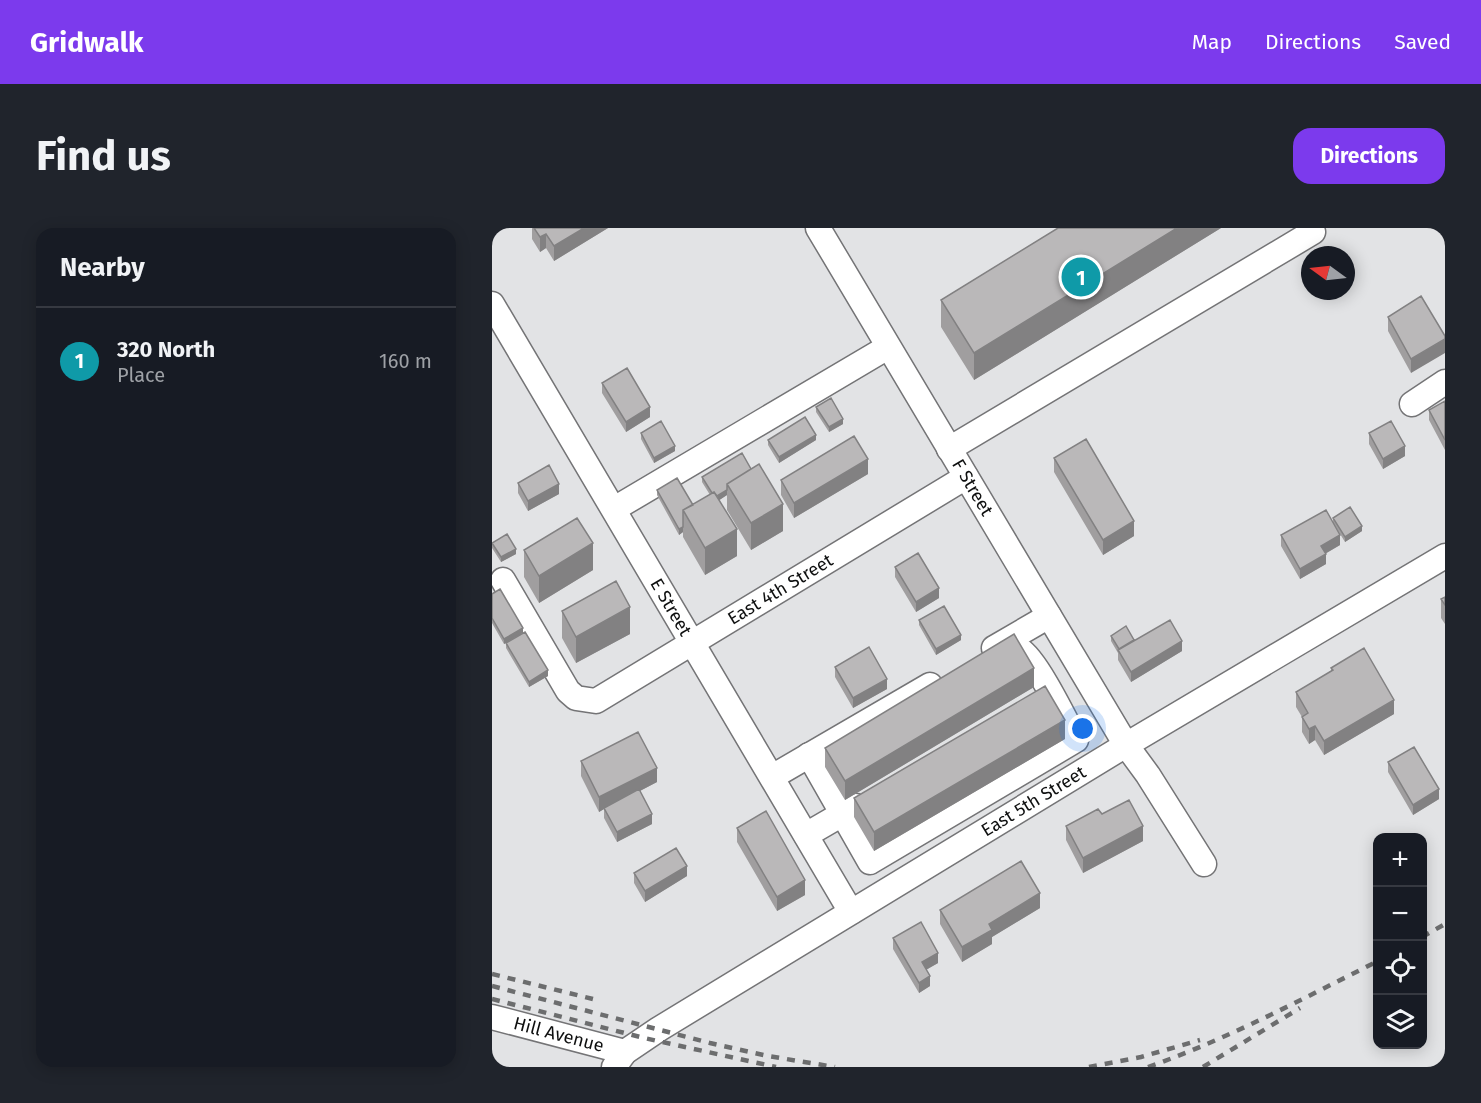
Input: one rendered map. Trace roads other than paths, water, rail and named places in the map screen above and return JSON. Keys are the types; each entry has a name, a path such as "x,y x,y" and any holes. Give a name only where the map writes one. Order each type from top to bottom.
{"street":[{"name":"F Street","path":"818,228 1126,745 1148,775 1204,864"},
{"path":"950,449 1313,232 1311,228"},
{"name":"E Street","path":"493,309 614,509 851,912"},
{"path":"614,509 888,346"},
{"path":"1412,404 1445,382"},
{"name":"East 4th Street","path":"503,580 568,691 576,698 596,701 966,477"},
{"name":"East 5th Street","path":"620,1060 659,1029 1126,745 1445,555"},
{"path":"772,777 1049,616"},
{"path":"808,755 870,862 1076,740 1040,697 1020,650 1001,644"},
{"path":"1040,697 1082,672"},
{"path":"806,835 872,796"},
{"name":"Hill Avenue","path":"492,1017 620,1060"}],"railway":[{"path":"1427,934 1445,924"},
{"path":"1148,1067 1236,1031 1373,964"},
{"path":"492,974 593,999"},
{"path":"492,986 710,1043 768,1056 835,1067"},
{"path":"492,999 644,1038 776,1067"},
{"path":"1203,1067 1300,1008"},
{"path":"1089,1067 1141,1057 1200,1040"}],"place":[{"name":"320 North","path":"1081,277"}]}
